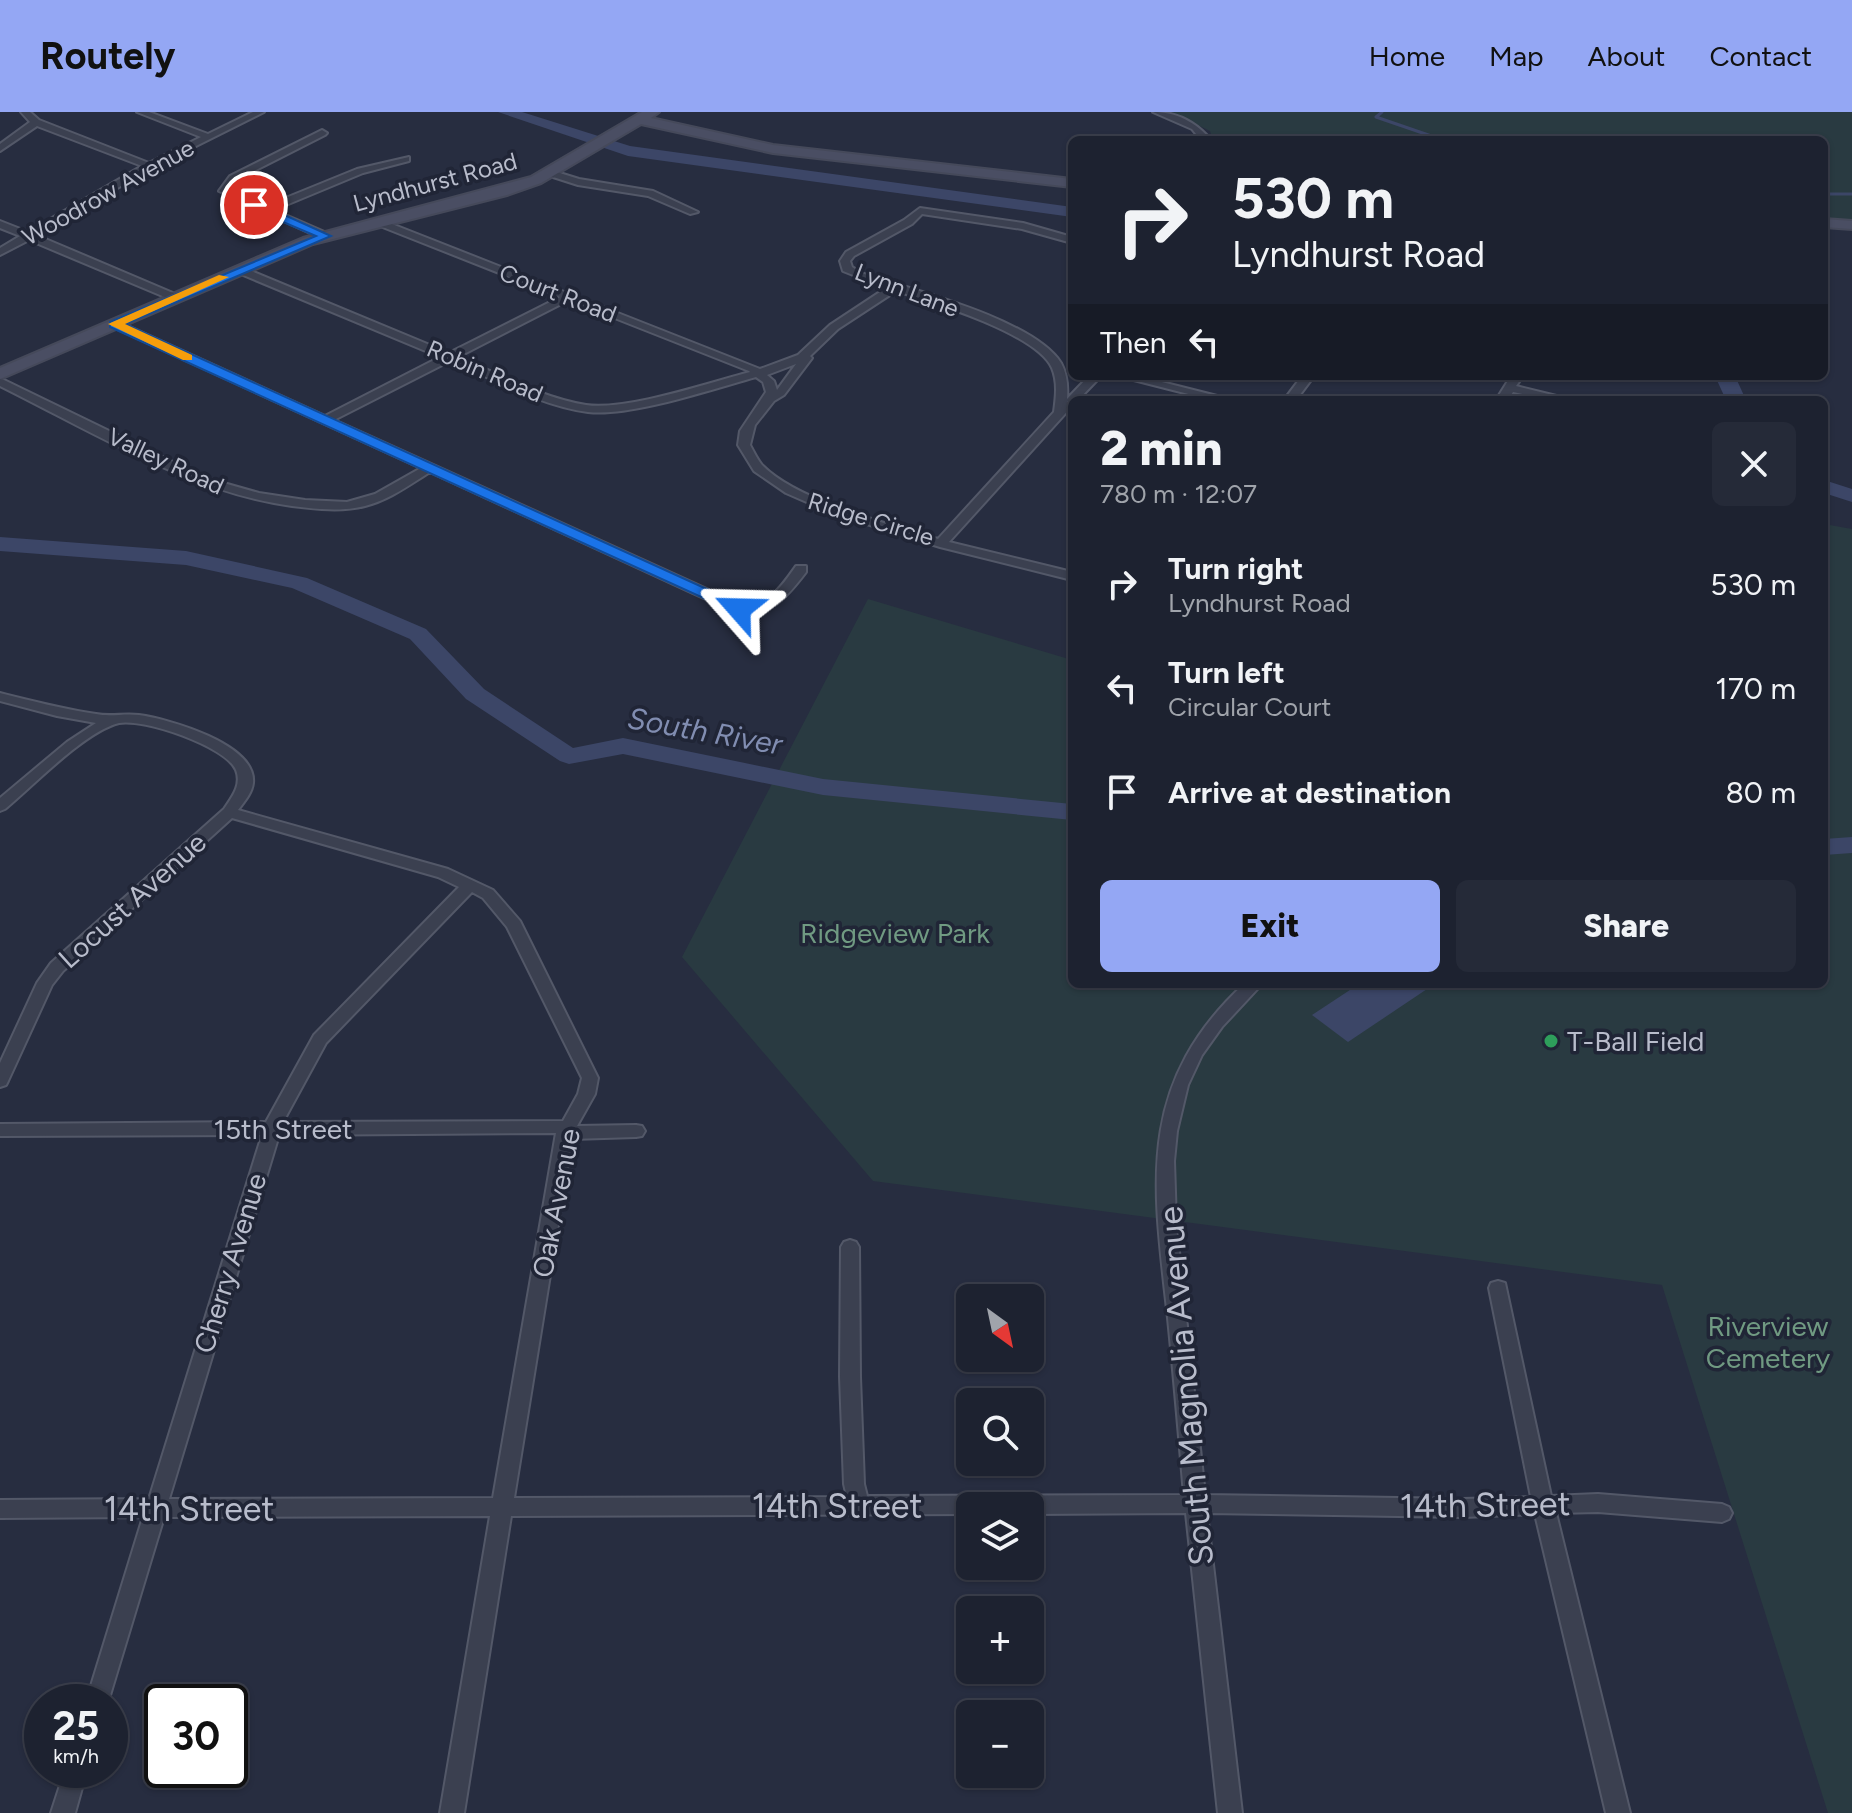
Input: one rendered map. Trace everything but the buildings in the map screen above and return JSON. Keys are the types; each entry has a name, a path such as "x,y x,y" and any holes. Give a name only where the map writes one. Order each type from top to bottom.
{"main road":[{"name":"Lyndhurst Road","path":"0,374 325,236 502,192 550,173 646,116"},
{"path":"646,116 773,149 1068,183"},
{"path":"1828,223 1852,225"}],"street":[{"path":"25,112 36,122 149,166"},
{"path":"141,112 208,137"},
{"name":"Woodrow Avenue","path":"0,252 149,166 260,112"},
{"path":"1157,112 1183,120 1204,136"},
{"path":"0,148 36,122"},
{"path":"322,133 233,178 224,186 226,194 325,236"},
{"path":"265,210 360,171 406,159"},
{"path":"550,173 578,182 650,193 693,212"},
{"name":"Lynn Lane","path":"1068,239 1023,226 920,211 908,222 850,254 845,261 853,273 1003,328 1053,360 1068,363"},
{"name":"Court Road","path":"379,222 739,363 760,374"},
{"path":"0,224 176,298"},
{"name":"Robin Road","path":"240,270 555,401 589,409 623,408 760,374"},
{"name":"Ridge Circle","path":"893,288 834,327 808,353 780,393 771,395 746,431 744,441 749,457 764,474 788,491 826,508 1068,575"},
{"path":"325,420 568,297"},
{"path":"115,324 739,609 760,608 775,602 801,569"},
{"name":"Ridge Circle","path":"760,374 796,361 808,353"},
{"path":"1053,360 1062,392 1060,413"},
{"name":"Court Road","path":"739,363 769,365 796,361"},
{"path":"739,363 744,370 741,380"},
{"path":"760,374 771,395"},
{"path":"1076,396 1091,380"},
{"path":"1141,380 1210,396"},
{"path":"1505,396 1515,380"},
{"name":"Valley Road","path":"0,382 202,481 231,491 327,505 356,504 429,468"},
{"path":"726,384 748,384 771,395"},
{"path":"1510,388 1548,396"},
{"path":"943,541 1068,404"},
{"path":"0,697 57,712 110,721 130,718 161,724 227,750 240,761 245,775 240,797 229,812"},
{"path":"0,806 110,721"},
{"name":"Oak Avenue","path":"229,812 471,884 497,901 514,925 590,1078 585,1096 565,1130 452,1813"},
{"name":"Locust Avenue","path":"0,1081 45,983 57,967 229,812"},
{"name":"Cherry Avenue","path":"103,1684 271,1130 294,1079 320,1039 471,884"},
{"name":"South Magnolia Avenue","path":"1230,1813 1195,1504 1168,1219 1169,1135 1175,1101 1205,1035 1250,988"},
{"name":"15th Street","path":"0,1130 636,1131"},
{"path":"850,1247 850,1377 854,1484 859,1505"},
{"path":"1498,1288 1543,1504 1618,1813"},
{"name":"14th Street","path":"0,1509 1195,1504 1463,1508 1598,1503 1722,1513"},
{"path":"63,1813 71,1788"}],"green space":[{"path":"1171,112 1852,112 1852,222 1828,221 1828,136 1212,136 1210,131"},
{"name":"Ridgeview Park","path":"1828,525 1852,529 1852,1813 1828,1813 1662,1285 873,1181 682,957 868,599 1068,659 1068,988 1828,988"}],"water":[{"path":"1353,988 1429,988 1348,1042 1312,1015"}],"waterway":[{"name":"South River","path":"506,112 628,151 1068,211"},
{"path":"1382,112 1376,117 1431,136"},
{"path":"1828,194 1852,194"},
{"name":"South River","path":"1727,380 1734,396"},
{"name":"South River","path":"1828,487 1852,496"},
{"name":"South River","path":"0,544 186,558 299,583 418,634 475,694 569,756 623,746 823,787 1068,812"},
{"name":"South River","path":"1828,847 1852,845"}],"slow traffic":[{"path":"187,358 115,324 223,277"}],"place":[{"name":"T-Ball Field","path":"1551,1041"}],"route":[{"path":"254,205 325,236 271,256 115,324 739,609"}],"park label":[{"name":"Riverview Cemetery","path":"1768,1342"}]}
